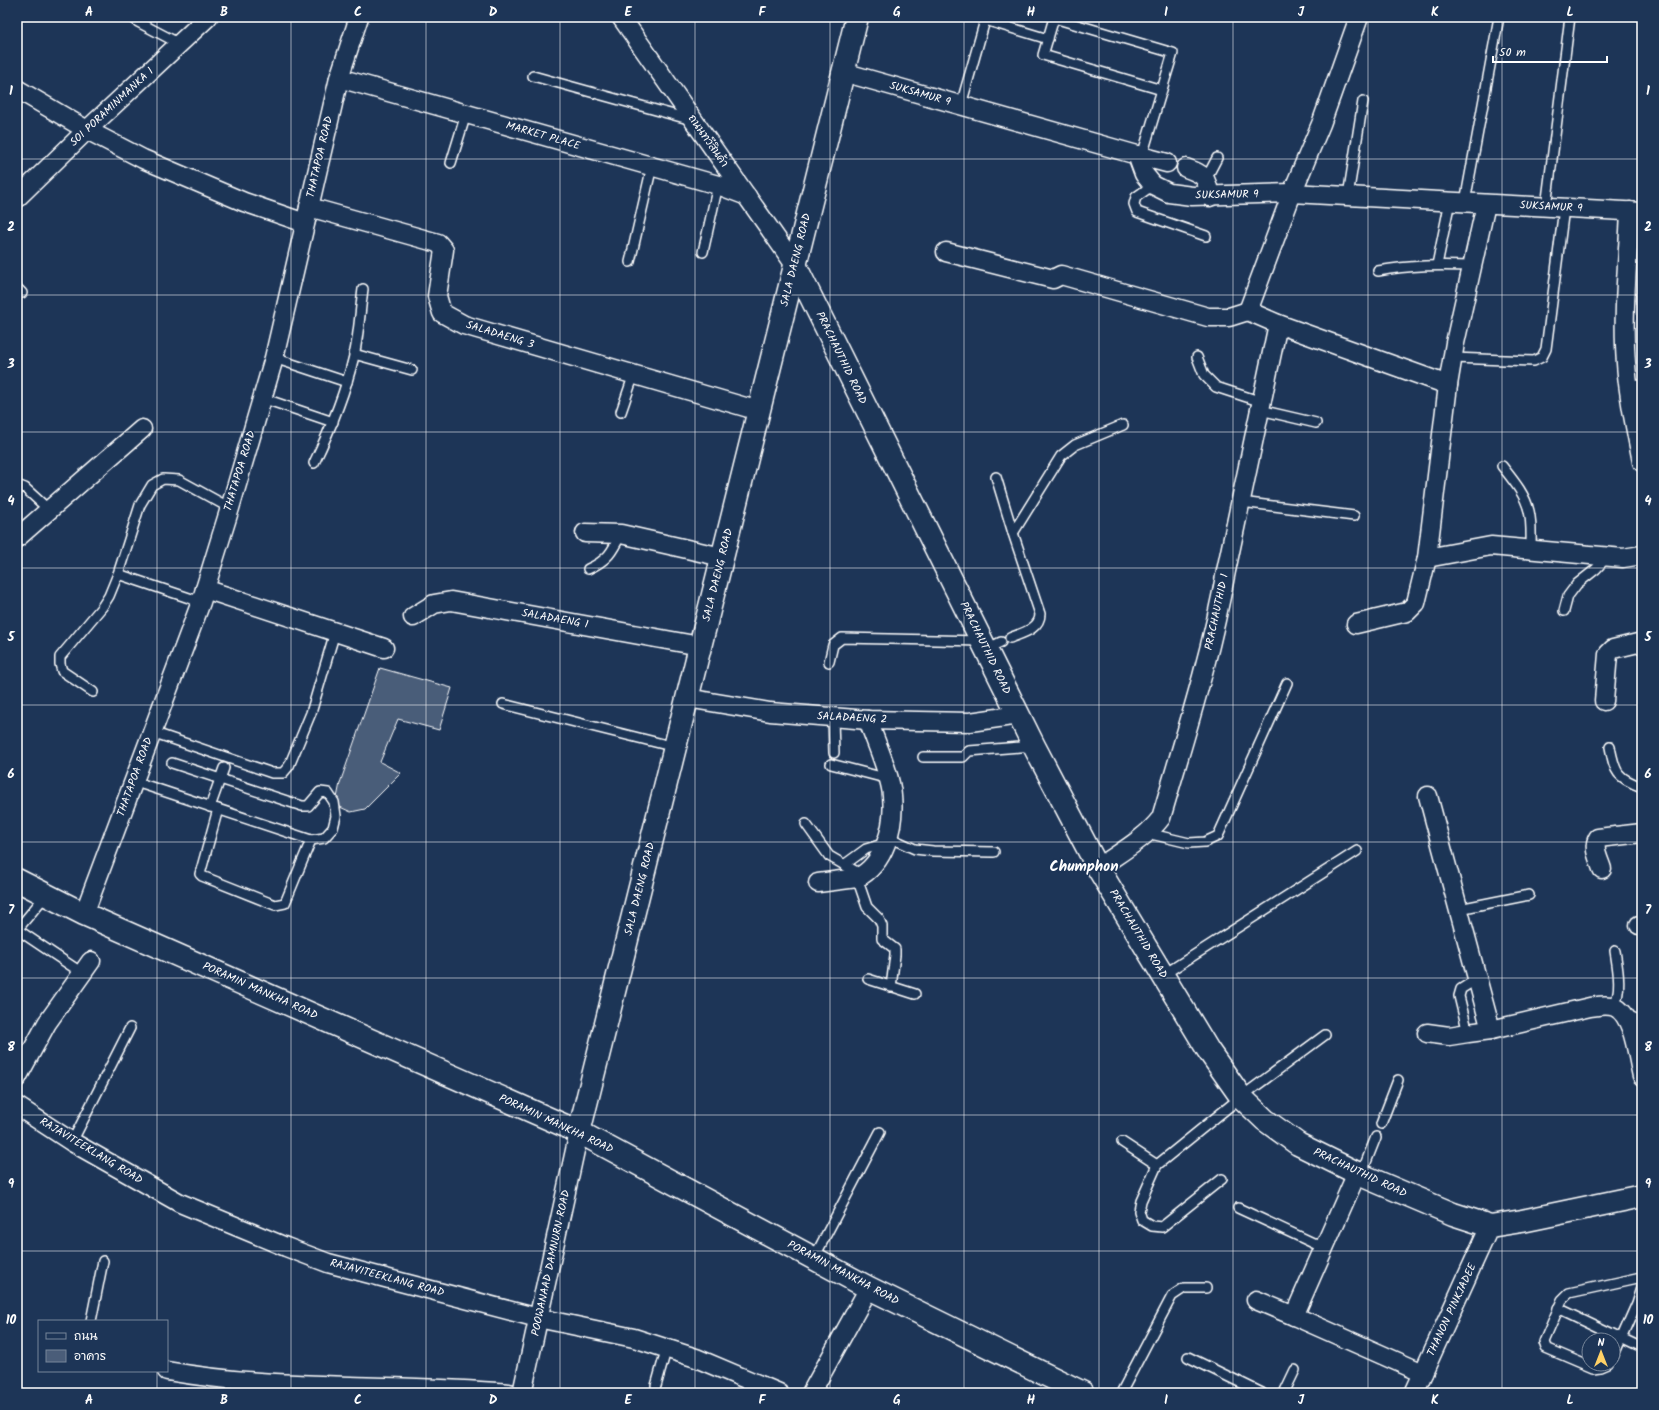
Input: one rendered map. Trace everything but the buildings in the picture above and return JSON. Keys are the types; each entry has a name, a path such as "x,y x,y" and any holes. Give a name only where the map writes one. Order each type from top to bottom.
{"street":[{"name":"SOI PORAMINMANKA 1","path":"20,191 208,17"},
{"name":"THATAPOA ROAD","path":"84,914 203,596 230,508 274,358 339,78 359,17"},
{"name":"ถนนทวีสินค้า","path":"621,17 795,265"},
{"name":"SALA DAENG ROAD","path":"579,1132 857,17"},
{"path":"1248,311 1292,193 1322,124 1359,17"},
{"name":"SUKSAMUR 9","path":"844,72 1140,156 1144,174 1153,184 1169,193 1210,197 1292,193 1636,212"},
{"name":"MARKET PLACE","path":"339,78 718,185 747,196"},
{"name":"SALADAENG 3","path":"17,89 87,130 143,159 244,202 438,243 444,250 437,296 442,313 464,325 759,411"},
{"path":"1140,156 1167,163"},
{"path":"1186,168 1202,174 1206,179 1210,197"},
{"path":"1356,624 1407,612 1416,603 1428,558 1448,385 1486,204"},
{"path":"1636,212 1625,321 1626,364 1635,385 1642,462"},
{"path":"946,252 1053,280 1061,275 1208,317 1229,317 1248,311 1278,324 1448,385"},
{"name":"PRACHAUTHID ROAD","path":"795,265 995,643 1019,715 1098,868 1208,1050 1241,1097 1265,1120 1298,1144 1359,1174 1453,1214 1490,1226 1522,1221 1642,1196"},
{"name":"PRACHAUTHID 1","path":"1098,868 1146,833 1161,818 1208,657 1219,612 1240,502 1278,324"},
{"path":"17,538 142,429"},
{"path":"585,533 621,534 722,557"},
{"path":"1428,558 1491,546 1623,558 1642,555"},
{"path":"203,596 335,632 384,648"},
{"name":"SALADAENG 1","path":"413,617 434,604 452,601 700,646"},
{"path":"1604,701 1608,654 1614,649 1642,642"},
{"name":"SALADAENG 2","path":"687,698 770,712 868,720 970,722 1019,715"},
{"path":"818,883 859,877 876,863 887,840 892,810 892,795 889,779 868,720"},
{"path":"1428,796 1491,1030"},
{"path":"1602,869 1595,850 1595,842 1598,838 1642,833"},
{"name":"PORAMIN MANKHA ROAD","path":"17,880 84,914 579,1132 869,1288 1083,1393"},
{"path":"17,1078 47,1023 87,967"},
{"path":"1427,1033 1448,1036 1491,1030 1604,1005 1620,1011 1630,1023 1642,1076"},
{"name":"RAJAVITEEKLANG ROAD","path":"17,1106 72,1142 180,1203 328,1263 538,1318 634,1338 696,1358 779,1393"},
{"name":"POOWANAAD DAMNURN ROAD","path":"522,1393 579,1132"},
{"path":"1294,1316 1359,1174"},
{"name":"THANON PINKJADEE","path":"1414,1393 1490,1226"},
{"path":"811,1393 869,1288"},
{"path":"1256,1300 1423,1372"},
{"path":"168,1371 284,1388 395,1390 464,1389 509,1393"}],"lane":[{"path":"132,17 138,22 180,44"},
{"path":"1437,264 1458,202 1499,17"},
{"path":"1546,207 1570,17"},
{"path":"1140,156 1162,90 1173,53 1054,18 1043,55 1162,90"},
{"path":"960,106 985,19 1048,39"},
{"path":"533,76 693,120"},
{"path":"1348,196 1363,101"},
{"path":"451,163 466,114"},
{"path":"1206,179 1217,158"},
{"path":"630,262 652,166"},
{"path":"1153,184 1136,197 1134,204 1137,212 1206,236"},
{"path":"703,252 718,185"},
{"path":"1453,358 1534,361 1542,357 1546,349 1564,208"},
{"path":"1378,271 1407,266 1437,264 1472,266"},
{"path":"314,463 333,422 347,382 354,354 363,289"},
{"path":"354,354 412,370"},
{"path":"1197,357 1204,375 1216,387 1261,406 1316,423"},
{"path":"274,358 347,382"},
{"path":"621,412 634,374"},
{"path":"262,398 333,422"},
{"path":"1013,533 1061,456 1075,445 1123,425"},
{"path":"1502,466 1516,483 1523,495 1529,512 1532,549"},
{"path":"829,662 834,645 842,638 995,643 1037,625 1040,620 1040,614 996,477"},
{"path":"93,692 62,670 60,657 102,608 118,574 140,505 152,485 163,479 179,480 230,508"},
{"path":"17,485 25,488 49,510"},
{"path":"1240,502 1354,516"},
{"path":"588,569 602,563 612,550 621,534"},
{"path":"1564,611 1568,596 1577,584 1596,569 1607,557"},
{"path":"118,574 203,596"},
{"path":"152,732 272,773 283,773 289,766 311,713 335,632"},
{"path":"1146,833 1189,843 1205,842 1218,836 1287,683"},
{"path":"503,704 675,747"},
{"path":"833,718 834,753"},
{"path":"923,757 963,757 969,751 1034,746"},
{"path":"1610,747 1613,762 1618,775 1642,787"},
{"path":"133,781 311,840 324,838 333,828 336,816 334,802 328,793 320,792 308,806 302,806 172,763"},
{"path":"831,764 889,779"},
{"path":"224,768 220,779 200,874 202,876 275,904 285,903 311,840"},
{"path":"806,824 829,856 844,865 859,877 867,907 879,919 882,926 882,939 895,949 891,987"},
{"path":"844,865 866,849 887,840 915,849 933,851 994,852"},
{"path":"1163,975 1357,851"},
{"path":"46,895 17,930 87,967"},
{"path":"1459,909 1529,895"},
{"path":"1616,951 1620,1011 1642,1021"},
{"path":"1468,1033 1459,996 1461,989 1477,979"},
{"path":"868,980 915,994"},
{"path":"72,1142 130,1028"},
{"path":"1222,1179 1162,1227 1152,1226 1142,1220 1139,1211 1157,1165 1241,1097 1326,1036"},
{"path":"1381,1124 1398,1080"},
{"path":"814,1258 880,1132"},
{"path":"1359,1174 1376,1136"},
{"path":"1122,1142 1157,1165"},
{"path":"1238,1208 1324,1248"},
{"path":"91,1320 103,1261"},
{"path":"1581,1363 1546,1348 1544,1342 1562,1300 1569,1293 1642,1277"},
{"path":"1622,1339 1640,1303 1642,1287"},
{"path":"1120,1393 1172,1296 1184,1288 1206,1288"},
{"path":"1558,1308 1642,1348"},
{"path":"656,1386 667,1348"},
{"path":"1188,1357 1262,1393"},
{"path":"1284,1393 1295,1370"}],"district":[{"name":"Chumphon","path":"1084,867"}]}
